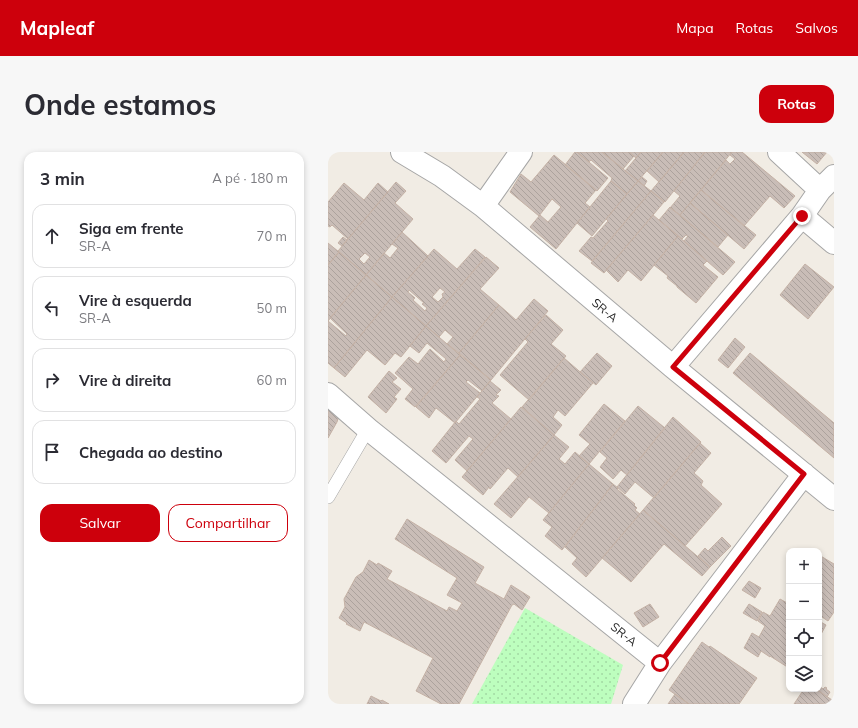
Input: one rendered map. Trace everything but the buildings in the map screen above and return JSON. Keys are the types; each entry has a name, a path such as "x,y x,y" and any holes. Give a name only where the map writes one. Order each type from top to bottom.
{"street":[{"name":"SR-A","path":"402,152 442,176 483,206 673,367 834,499"},
{"path":"483,206 521,152"},
{"path":"673,367 802,216 827,183 779,152"},
{"path":"802,216 834,243"},
{"name":"SR-A","path":"328,394 368,429 660,663"},
{"path":"634,704 660,663 804,474"}],"lane":[{"path":"328,498 368,429"}],"green space":[{"path":"525,608 623,665 611,704 472,704"}],"route":[{"path":"660,663 804,474 673,367 802,216"}]}
